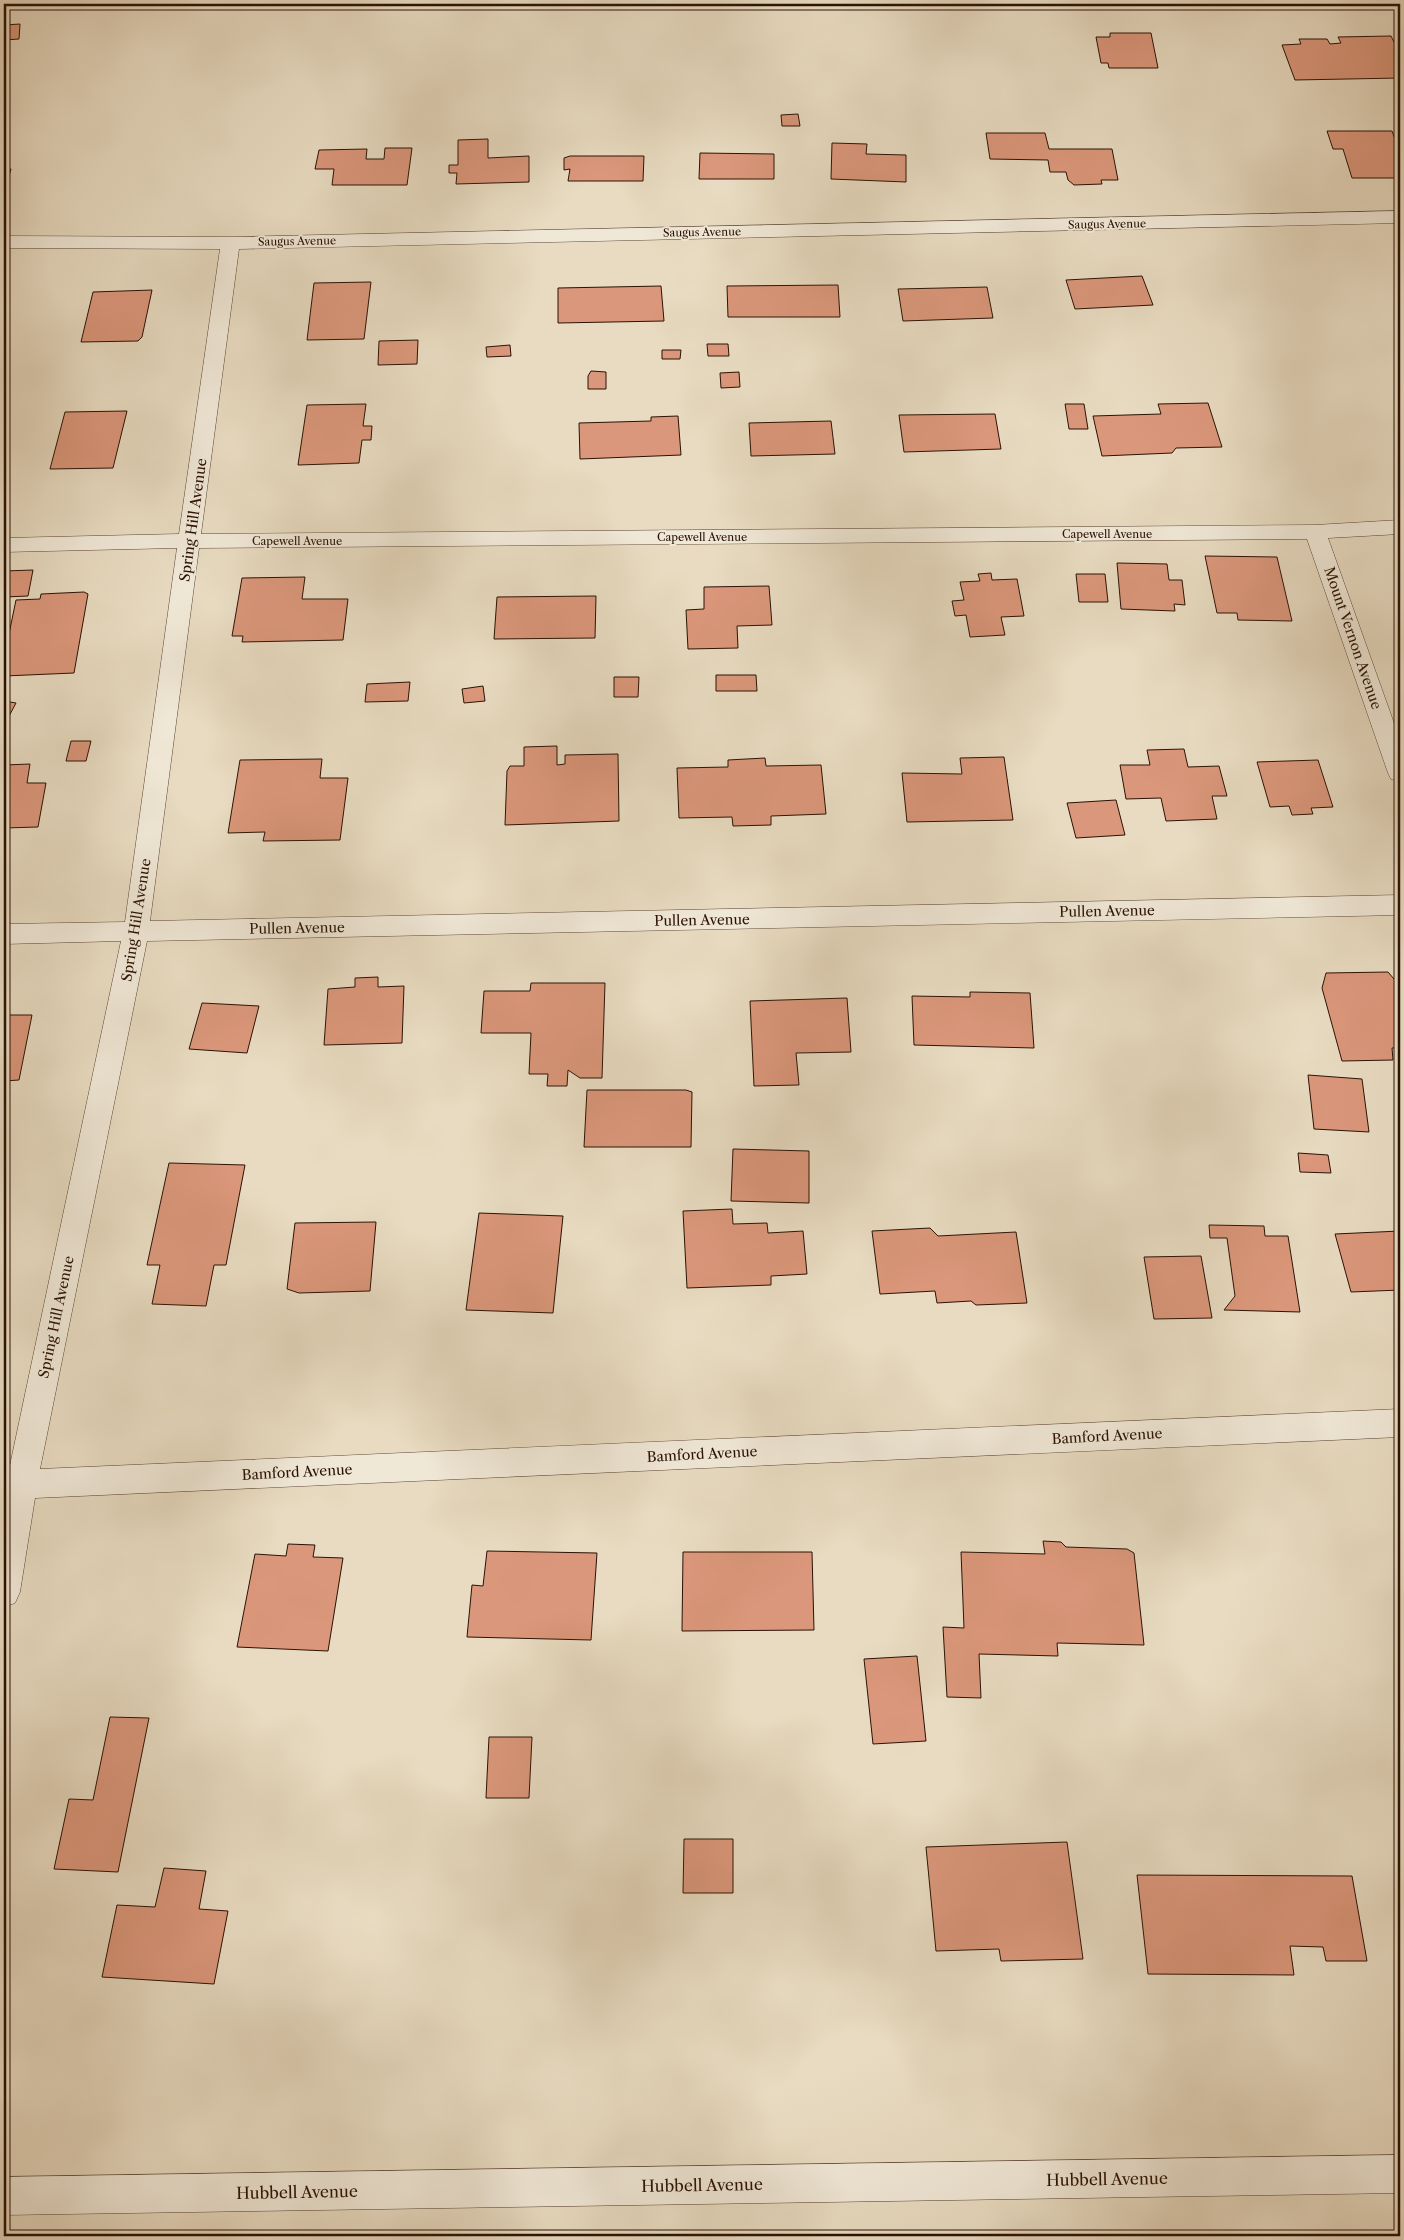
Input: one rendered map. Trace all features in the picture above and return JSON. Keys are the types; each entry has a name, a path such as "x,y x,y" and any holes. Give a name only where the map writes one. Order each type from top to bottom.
{"street":[{"name":"Saugus Avenue","path":"4,242 230,243 1400,217"},
{"name":"Spring Hill Avenue","path":"4,1592 13,1484 136,932 230,243"},
{"name":"Capewell Avenue","path":"4,545 1316,532 1400,527"},
{"name":"Mount Vernon Avenue","path":"1316,532 1400,773"},
{"name":"Pullen Avenue","path":"4,934 1400,904"},
{"name":"Bamford Avenue","path":"13,1484 1400,1423"},
{"name":"Hubbell Avenue","path":"4,2196 1400,2174"}],"building":[{"path":"20,24 19,39 4,40 4,25"},
{"path":"1110,33 1151,33 1158,68 1109,68 1108,63 1101,63 1096,37 1110,37"},
{"path":"1391,36 1394,42 1400,42 1400,78 1295,80 1282,45 1301,44 1299,39 1327,39 1330,44 1341,43 1338,37"},
{"path":"798,114 800,126 782,126 781,115"},
{"path":"1327,131 1392,131 1400,153 1400,178 1352,178 1343,149 1333,149"},
{"path":"986,133 1045,133 1049,149 1112,149 1118,180 1101,180 1102,184 1074,185 1068,180 1066,172 1050,172 1048,160 990,159"},
{"path":"488,139 488,158 529,156 529,182 456,184 457,173 449,173 449,165 458,165 458,140"},
{"path":"832,143 867,144 866,154 906,155 906,182 831,179"},
{"path":"385,148 412,148 407,185 332,185 334,169 315,169 319,150 367,149 366,159 384,159"},
{"path":"700,153 774,154 774,179 699,179"},
{"path":"570,156 644,156 643,181 568,181 570,169 564,170 564,158"},
{"path":"11,169 4,193 4,170"},
{"path":"1142,276 1153,305 1075,309 1066,280"},
{"path":"371,282 364,339 307,340 314,283"},
{"path":"838,285 840,317 728,317 727,286"},
{"path":"661,286 664,321 558,323 558,288"},
{"path":"987,287 993,318 903,321 898,289"},
{"path":"152,290 142,337 138,341 81,342 93,292"},
{"path":"418,340 417,364 378,365 379,341"},
{"path":"707,344 728,344 729,356 708,356"},
{"path":"510,345 511,356 487,357 486,347"},
{"path":"662,350 681,350 680,359 662,359"},
{"path":"591,371 606,372 606,389 588,389 588,376"},
{"path":"739,372 740,387 721,388 720,373"},
{"path":"1208,403 1222,447 1176,448 1172,453 1102,456 1093,416 1161,414 1158,404"},
{"path":"366,404 363,426 372,426 371,440 362,440 359,463 298,465 307,405"},
{"path":"1065,404 1084,404 1088,429 1069,429"},
{"path":"127,411 113,468 50,469 65,412"},
{"path":"995,414 1001,449 904,452 899,415"},
{"path":"678,416 681,455 580,459 579,423 651,421 651,417"},
{"path":"831,421 835,454 751,456 749,423"},
{"path":"1205,556 1277,557 1292,621 1238,620 1237,613 1217,613"},
{"path":"1117,563 1167,564 1169,580 1182,580 1185,605 1174,604 1175,611 1121,609"},
{"path":"33,570 28,596 4,597 4,571"},
{"path":"991,573 992,580 1017,579 1024,616 1001,617 1005,635 970,637 966,615 955,616 952,601 964,600 960,582 980,581 978,574"},
{"path":"1076,574 1105,574 1108,602 1079,602"},
{"path":"305,577 302,599 348,599 343,640 242,642 243,636 232,636 242,578"},
{"path":"769,586 772,625 737,626 738,648 688,649 686,610 704,609 704,587"},
{"path":"84,592 88,594 74,673 4,676 4,658 16,600 40,599 41,594"},
{"path":"596,596 595,638 494,639 497,597"},
{"path":"716,675 756,675 757,691 716,691"},
{"path":"614,677 639,677 638,697 614,697"},
{"path":"410,682 408,701 365,702 367,684"},
{"path":"483,686 485,701 464,703 462,689"},
{"path":"4,701 16,703 8,718 4,717"},
{"path":"71,741 91,741 86,761 66,761"},
{"path":"557,746 557,765 565,764 565,755 618,754 619,821 505,825 507,771 510,766 524,766 524,747"},
{"path":"1184,749 1188,767 1219,766 1227,796 1212,796 1217,819 1166,821 1161,798 1126,799 1120,765 1150,765 1147,750"},
{"path":"1004,757 1013,820 907,822 902,773 962,774 960,758"},
{"path":"765,758 766,766 821,765 826,814 771,816 771,825 733,826 732,817 679,818 677,768 728,767 728,760"},
{"path":"322,759 320,778 348,778 340,840 263,841 265,832 228,833 240,760"},
{"path":"1318,760 1333,807 1311,808 1313,814 1292,815 1289,806 1270,807 1257,762"},
{"path":"30,764 27,783 46,783 38,827 4,828 4,765"},
{"path":"1116,800 1125,835 1076,838 1067,803"},
{"path":"1388,972 1400,986 1400,1048 1392,1048 1393,1060 1342,1061 1322,988 1326,973"},
{"path":"378,977 378,987 404,986 402,1043 324,1045 328,989 355,987 355,978"},
{"path":"531,983 605,983 602,1078 580,1078 568,1070 567,1086 547,1086 548,1074 529,1074 531,1033 481,1033 484,991 530,991"},
{"path":"970,992 1030,993 1034,1048 914,1045 912,996 970,997"},
{"path":"847,998 851,1052 796,1053 799,1085 754,1086 750,1001"},
{"path":"202,1003 259,1006 247,1053 189,1049"},
{"path":"4,1015 32,1015 19,1080 4,1081"},
{"path":"1308,1075 1362,1079 1369,1132 1314,1129"},
{"path":"587,1090 686,1090 692,1092 691,1147 584,1147"},
{"path":"733,1149 809,1151 809,1203 731,1201"},
{"path":"1298,1153 1328,1155 1331,1173 1300,1172"},
{"path":"169,1163 245,1165 226,1265 214,1265 206,1306 152,1304 160,1265 147,1265"},
{"path":"732,1209 733,1224 767,1223 768,1233 803,1231 807,1274 771,1276 771,1285 687,1288 683,1211"},
{"path":"479,1213 563,1216 553,1313 466,1310"},
{"path":"376,1222 370,1291 299,1293 287,1289 295,1223"},
{"path":"1209,1225 1264,1226 1265,1236 1288,1236 1300,1312 1224,1310 1235,1296 1227,1238 1210,1238"},
{"path":"930,1228 938,1236 1016,1232 1027,1303 976,1305 971,1301 937,1303 935,1291 880,1294 872,1231"},
{"path":"1400,1231 1400,1290 1351,1292 1335,1234"},
{"path":"1201,1256 1212,1318 1154,1319 1144,1257"},
{"path":"1043,1541 1061,1542 1066,1547 1127,1549 1134,1553 1144,1645 1057,1643 1058,1656 979,1654 981,1698 947,1697 943,1627 964,1628 961,1552 1045,1554"},
{"path":"288,1544 315,1545 313,1557 343,1558 328,1651 237,1647 255,1554 286,1556"},
{"path":"487,1551 597,1553 591,1640 467,1637 472,1585 483,1586"},
{"path":"683,1552 812,1552 814,1630 682,1631"},
{"path":"917,1656 926,1741 873,1744 864,1659"},
{"path":"110,1717 149,1718 118,1872 54,1869 69,1799 93,1800"},
{"path":"489,1737 532,1737 529,1798 486,1798"},
{"path":"684,1839 733,1839 733,1893 683,1893"},
{"path":"1067,1842 1083,1959 1001,1961 999,1949 936,1951 926,1847"},
{"path":"164,1868 206,1871 199,1909 228,1911 214,1984 102,1977 117,1905 155,1907"},
{"path":"1137,1875 1352,1876 1367,1961 1326,1961 1323,1947 1290,1946 1294,1975 1148,1974"}]}
